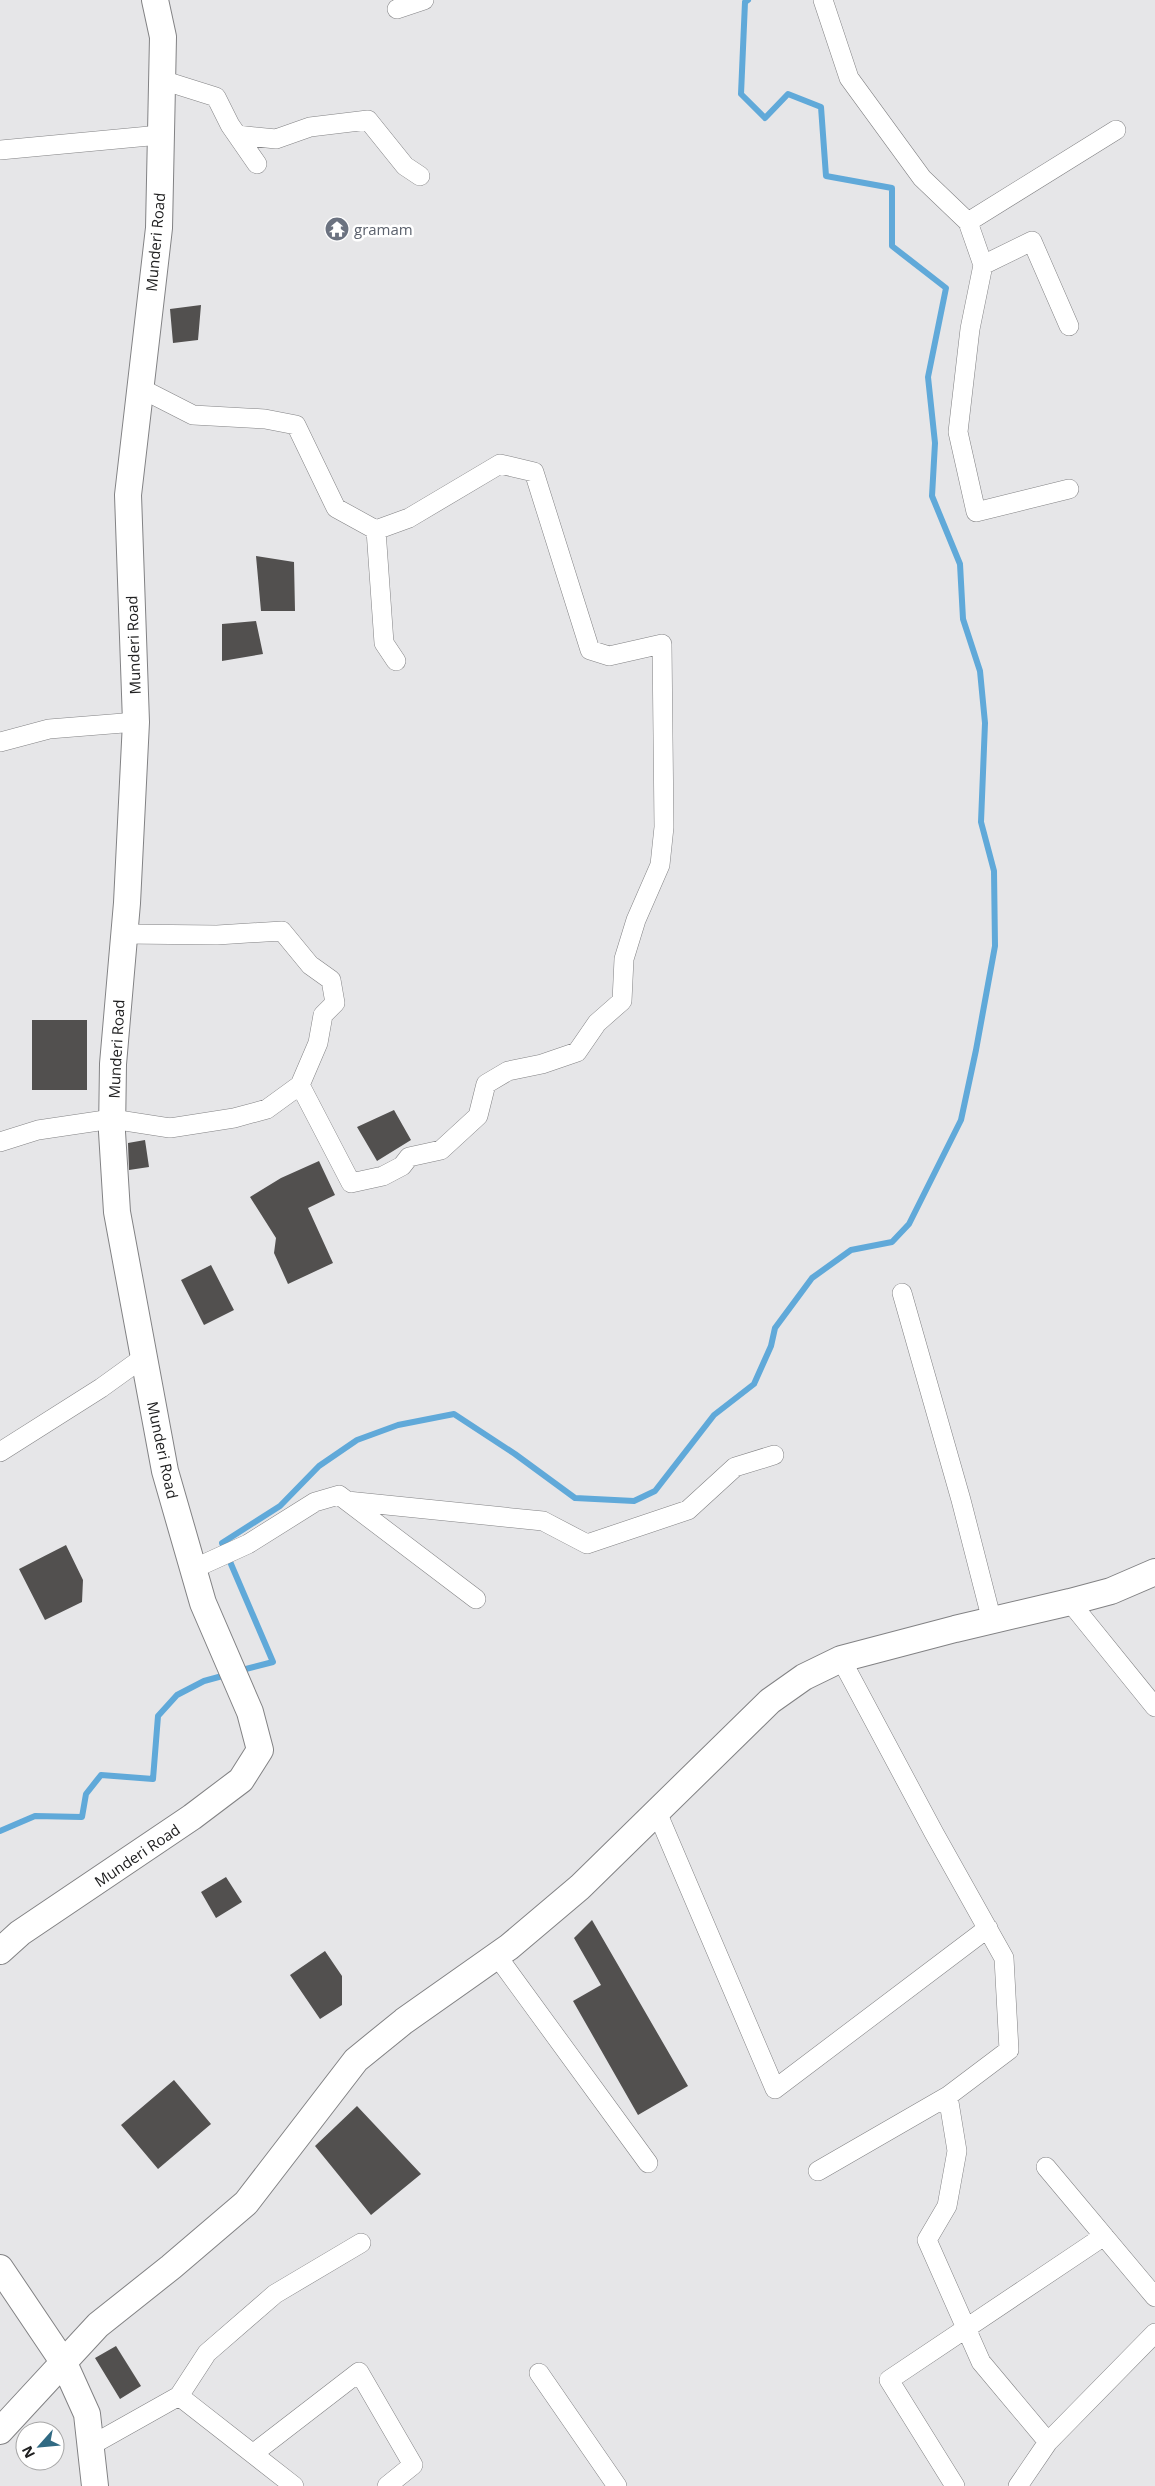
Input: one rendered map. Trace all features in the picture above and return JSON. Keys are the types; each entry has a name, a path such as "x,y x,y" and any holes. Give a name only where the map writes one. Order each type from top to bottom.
{"main road":[{"name":"Munderi Road","path":"0,1951 20,1934 192,1818 240,1780 260,1750 250,1712 203,1603 204,1564 165,1471 118,1212 112,1119 113,1064 124,934 136,722 128,495 158,228 162,37 155,0"},
{"path":"0,2431 98,2325 171,2268 246,2203 356,2060 404,2021 497,1956 580,1887 770,1702 804,1677 841,1659 1111,1591 1155,1572"},
{"path":"0,2268 64,2363 86,2414 95,2486"}],"street":[{"path":"397,9 424,0"},
{"path":"822,0 849,78 922,178 968,222 983,265 970,328 958,432 976,512 1068,489"},
{"path":"162,80 216,97 237,135 257,164"},
{"path":"237,135 276,139 310,127 368,120 405,166 420,176"},
{"path":"968,222 1116,130"},
{"path":"0,150 160,135"},
{"path":"983,265 1032,241 1070,326"},
{"path":"140,388 193,415 265,419 296,425 336,508 376,530 410,518 500,464 534,472 590,650 610,656 662,644 664,827 660,865 636,920 624,959 622,1001 596,1023 577,1052 542,1064 508,1071 486,1084 478,1116 441,1150 409,1158 402,1166 383,1176 351,1183 300,1085"},
{"path":"376,530 384,643 396,661"},
{"path":"0,742 49,729 136,722"},
{"path":"0,1142 38,1130 112,1119 170,1128 234,1118 267,1109 300,1085 318,1043 323,1015 335,1003 331,980 310,965 282,931 216,935 124,934"},
{"path":"902,1293 961,1500 992,1621"},
{"path":"0,1452 101,1388 144,1357"},
{"path":"347,1501 543,1521 587,1544 688,1510 735,1467 774,1455"},
{"path":"204,1564 239,1548 315,1502 339,1495 476,1599"},
{"path":"1070,1602 1155,1707"},
{"path":"818,2172 948,2096 1009,2050 1004,1958 841,1659"},
{"path":"657,1812 775,2089 988,1928"},
{"path":"497,1956 648,2163"},
{"path":"948,2096 956,2151 947,2206 927,2240 982,2362 1048,2442"},
{"path":"1046,2167 1155,2297"},
{"path":"955,2486 889,2380 1104,2236"},
{"path":"90,2446 179,2396 207,2352 274,2294 361,2243"},
{"path":"1018,2486 1048,2442 1155,2333"},
{"path":"254,2453 358,2372 413,2465 387,2486"},
{"path":"538,2373 617,2486"},
{"path":"179,2396 294,2486"}],"building":[{"path":"201,305 198,340 173,343 170,309"},
{"path":"256,556 294,562 295,611 261,611"},
{"path":"256,621 263,654 222,661 222,624"},
{"path":"32,1020 87,1020 87,1090 32,1090"},
{"path":"394,1110 411,1140 377,1161 357,1127"},
{"path":"145,1140 149,1167 129,1170 128,1143"},
{"path":"319,1161 335,1195 308,1208 333,1263 288,1284 274,1253 276,1238 250,1197 281,1178"},
{"path":"211,1265 234,1310 204,1325 181,1280"},
{"path":"66,1545 83,1580 82,1602 45,1620 19,1569"},
{"path":"226,1877 242,1902 216,1918 201,1892"},
{"path":"592,1920 688,2086 638,2115 573,2001 601,1985 574,1938"},
{"path":"325,1951 342,1976 342,2005 320,2019 290,1975"},
{"path":"174,2080 211,2124 158,2169 121,2125"},
{"path":"357,2106 421,2174 371,2215 315,2146"},
{"path":"116,2346 141,2386 120,2399 95,2358"}],"waterway":[{"path":"238,1671 273,1662 222,1543 280,1506 319,1466 357,1440 398,1425 454,1414 515,1454 575,1498 634,1501 655,1491 714,1415 754,1384 771,1346 775,1328 812,1278 851,1250 892,1242 909,1224 961,1120 995,946 994,871 981,822 985,723 980,671 963,619 960,564 932,496 935,443 928,377 946,288 892,246 892,188 826,176 821,107 788,94 765,118 741,94 745,2 748,0"},
{"path":"0,1831 35,1816 82,1817 86,1794 101,1775 153,1779 158,1716 177,1695 204,1681 226,1675"}],"place":[{"name":"gramam","path":"337,229"}]}
